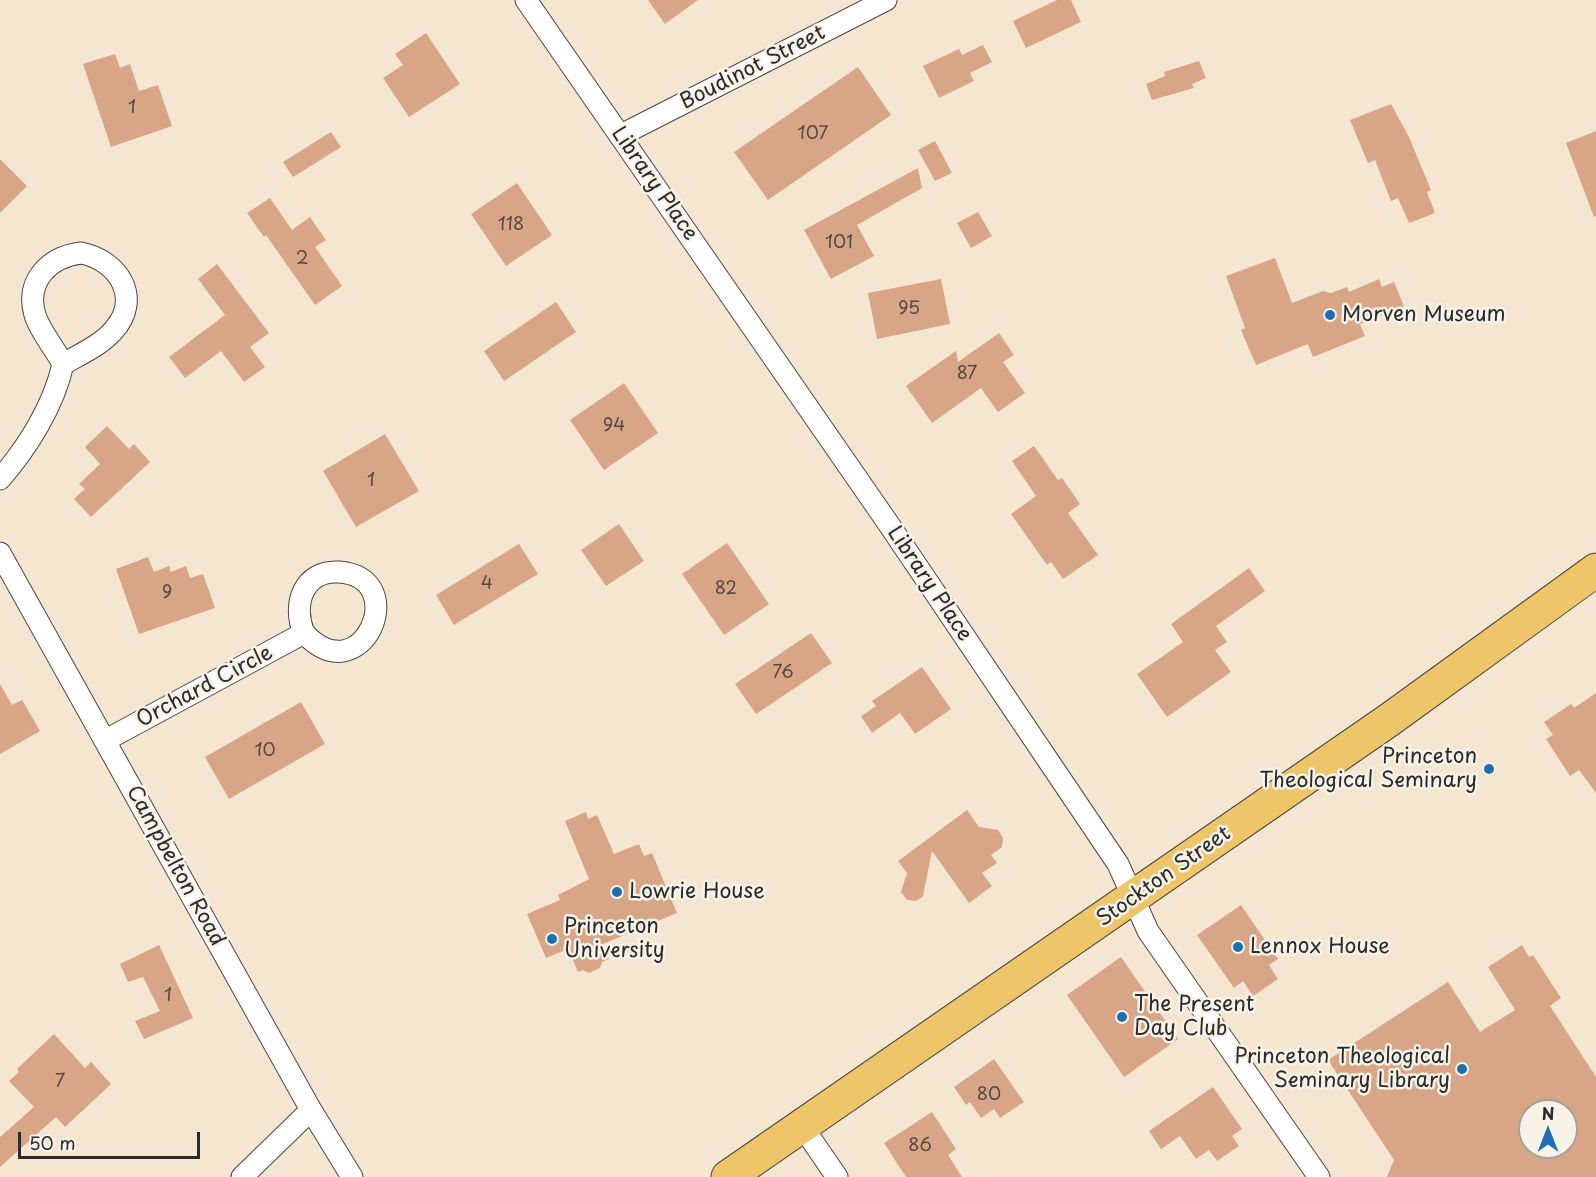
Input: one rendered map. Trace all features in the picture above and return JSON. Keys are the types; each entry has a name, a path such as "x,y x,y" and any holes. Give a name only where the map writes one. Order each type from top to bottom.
{"highway":[{"name":"Stockton Street","path":"728,1177 1399,713 1596,570"}],"street":[{"name":"Library Place","path":"526,0 890,526 1118,864 1148,931 1318,1177"},
{"name":"Boudinot Street","path":"621,135 886,0"},
{"path":"0,479 36,428 58,387 63,364 36,317 33,302 34,287 41,273 57,259 81,253 96,256 109,264 119,275 125,290 126,305 122,320 112,332 63,364"},
{"name":"Campbelton Road","path":"0,553 311,1110 352,1177"},
{"name":"Orchard Circle","path":"106,740 304,633"},
{"path":"242,1177 311,1110"},
{"path":"802,1126 837,1177"}],"building":[{"path":"648,0 698,0 665,24"},
{"path":"1057,0 1071,0 1081,22 1026,48 1013,21"},
{"path":"426,33 460,84 409,117 383,78 403,65 395,54"},
{"path":"983,45 992,62 970,73 974,81 939,98 923,66 959,49 962,55"},
{"path":"115,54 120,68 130,64 139,91 158,85 172,126 111,147 83,64"},
{"path":"1199,61 1206,78 1192,84 1194,88 1152,100 1146,84 1165,76 1164,72"},
{"path":"858,67 891,115 768,200 734,152"},
{"path":"1391,104 1409,137 1431,190 1427,192 1435,213 1409,223 1398,198 1391,201 1375,160 1368,163 1350,120"},
{"path":"1596,131 1596,216 1594,217 1566,143"},
{"path":"331,132 341,147 293,177 283,162"},
{"path":"935,141 952,173 935,181 918,150"},
{"path":"0,159 27,186 0,213"},
{"path":"918,168 922,188 857,225 874,256 831,279 804,230"},
{"path":"517,183 552,235 506,266 471,214"},
{"path":"270,198 292,230 310,217 326,240 315,247 342,286 315,305 266,235 264,237 247,213"},
{"path":"978,212 992,236 971,248 957,223"},
{"name":"Morven Museum","path":"1275,258 1292,303 1323,291 1331,293 1347,287 1349,292 1379,279 1382,287 1394,282 1404,306 1360,324 1365,336 1313,357 1308,344 1256,365 1241,330 1245,328 1226,276"},
{"path":"217,264 269,333 250,347 265,367 244,382 221,351 185,378 169,357 225,315 198,279"},
{"path":"941,279 950,324 877,339 868,293"},
{"path":"556,302 576,332 504,381 484,351"},
{"path":"999,333 1014,355 1003,362 1025,393 998,412 981,388 932,423 906,386 956,351 958,362"},
{"path":"624,383 658,433 604,470 570,420"},
{"path":"107,426 129,449 134,444 150,462 91,517 74,499 85,489 79,484 100,464 85,447"},
{"path":"385,434 419,491 356,527 323,471"},
{"path":"1034,446 1058,480 1062,478 1080,504 1068,513 1098,555 1063,579 1051,562 1047,565 1011,514 1036,496 1012,461"},
{"path":"619,524 644,561 606,586 581,550"},
{"path":"727,543 769,604 724,635 682,574"},
{"path":"519,544 538,574 454,625 436,595"},
{"path":"148,557 154,572 169,566 171,572 186,566 190,578 203,574 215,608 139,634 116,569"},
{"path":"1249,568 1265,591 1216,626 1227,642 1215,650 1231,672 1167,717 1137,674 1183,642 1171,624"},
{"path":"811,633 832,663 756,714 735,684"},
{"path":"922,667 951,709 915,734 900,713 872,733 861,716 876,706 872,701"},
{"path":"0,684 12,705 22,700 40,731 0,754"},
{"path":"1596,693 1596,793 1579,770 1570,776 1546,739 1553,735 1544,722 1571,704 1574,708"},
{"path":"301,702 325,744 229,799 205,757"},
{"path":"967,810 979,827 998,830 1003,838 1002,847 991,855 997,863 982,873 992,886 969,903 932,851 923,896 916,901 907,900 901,892 907,873 898,861"},
{"name":"Lowrie House","path":"586,812 588,819 597,815 614,854 639,844 644,856 652,853 677,913 603,944 609,959 602,962 600,968 589,973 583,970 578,972 568,949 546,958 527,914 560,900 558,895 589,879 565,821"},
{"name":"Lennox House","path":"1241,905 1278,959 1269,965 1278,979 1253,996 1243,981 1234,988 1197,935"},
{"path":"159,945 193,1018 144,1039 135,1021 160,1011 143,977 128,982 120,964"},
{"name":"Princeton Theological Seminary Library","path":"1522,945 1529,957 1533,955 1561,998 1550,1006 1596,1077 1596,1177 1387,1177 1394,1160 1328,1060 1448,982 1480,1032 1515,1010 1488,967"},
{"name":"The Present Day Club","path":"1121,957 1178,1039 1124,1077 1067,995"},
{"path":"54,1034 85,1068 91,1062 111,1084 65,1127 56,1117 0,1167 0,1137 34,1107 9,1081 19,1072 17,1069"},
{"path":"994,1059 1024,1102 1000,1118 994,1109 981,1118 970,1102 966,1105 954,1087"},
{"path":"1213,1087 1242,1129 1232,1136 1239,1146 1217,1161 1209,1150 1196,1159 1180,1136 1161,1149 1149,1131"},
{"path":"932,1112 956,1149 948,1155 962,1177 906,1177 884,1143"}],"place":[{"name":"Morven Museum","path":"1330,315"},
{"name":"Princeton Theological Seminary","path":"1489,769"},
{"name":"Lowrie House","path":"617,892"},
{"name":"Princeton University","path":"552,939"},
{"name":"Lennox House","path":"1238,947"},
{"name":"The Present Day Club","path":"1122,1017"},
{"name":"Princeton Theological Seminary Library","path":"1462,1069"}]}
